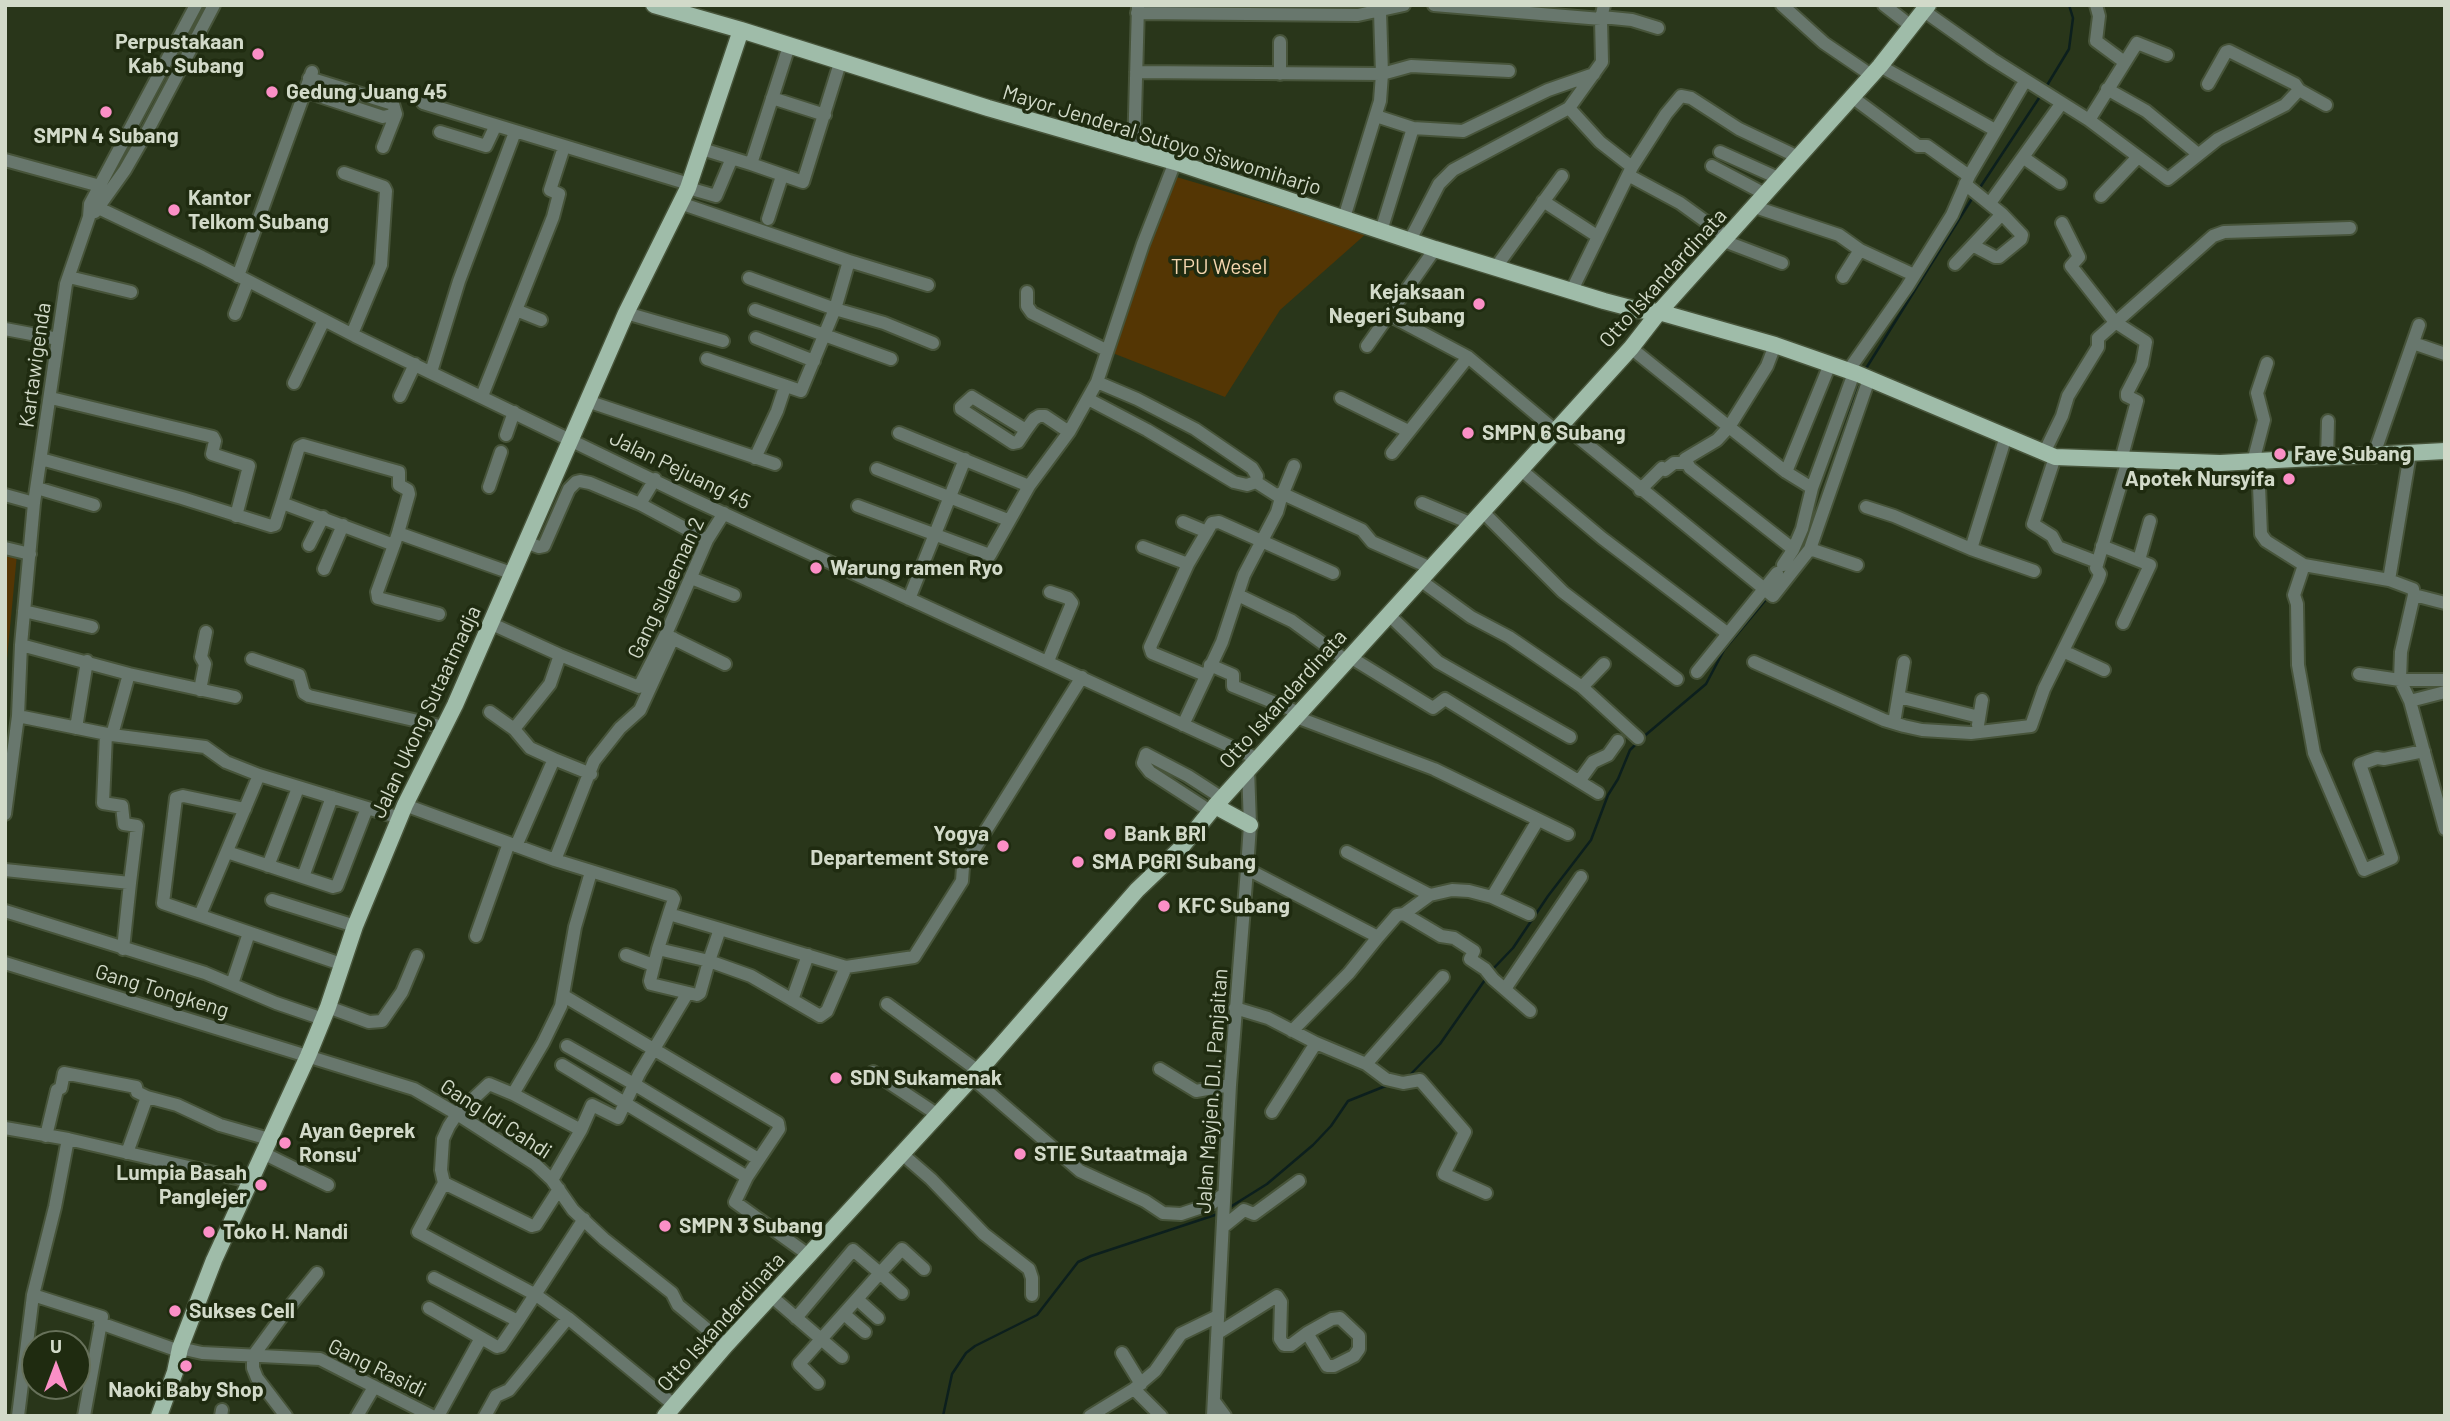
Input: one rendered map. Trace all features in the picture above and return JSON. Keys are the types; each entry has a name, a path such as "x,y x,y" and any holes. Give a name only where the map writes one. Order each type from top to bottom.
{"main road":[{"name":"Mayor Jenderal Sutoyo Siswomiharjo","path":"654,5 1175,162 1435,249 1637,310 1659,312 1775,345 1859,375 2050,455"},
{"name":"Otto Iskandardinata","path":"672,1412 726,1345 990,1058 1137,890 1180,849 1216,805 1631,348 1659,312 1876,71 1926,8"},
{"name":"Jalan Ukong Sutaatmadja","path":"159,1416 175,1372 179,1349 214,1259 308,1056 355,926 402,812 492,624 511,573 626,313 686,192 741,30"},
{"path":"2050,455 2220,463 2445,452"},
{"path":"1216,805 1250,825"}],"street":[{"path":"93,210 100,186 196,5"},
{"path":"93,210 148,130 214,5"},
{"path":"1134,151 1138,9 1283,10 1358,15 1404,5"},
{"path":"1434,5 1603,14 1658,28"},
{"path":"1782,5 1824,43 1995,130"},
{"path":"1884,5 1911,26"},
{"path":"2096,5 2099,16 2096,41 2123,61"},
{"path":"1926,8 2028,83 2089,120 2168,179 2229,132 2286,104 2299,90"},
{"path":"1344,218 1378,109 1382,74 1380,12"},
{"path":"1410,240 1439,184 1453,170 1569,108 1604,58 1603,14"},
{"path":"1280,43 1280,74"},
{"path":"2089,120 2123,61 2139,43 2167,55"},
{"path":"751,164 789,46"},
{"path":"2208,84 2229,51 2295,84 2299,90 2326,105"},
{"path":"702,149 803,182 840,63"},
{"path":"1136,72 1382,74 1411,66 1509,71"},
{"path":"1378,109 1413,128 1467,130 1530,97 1594,74"},
{"path":"235,314 243,278 310,75 391,102 395,106 396,114 383,148"},
{"path":"1976,190 1995,130 2028,83"},
{"path":"2107,89 2159,120 2198,154"},
{"path":"304,91 383,117 396,114"},
{"path":"1572,290 1630,171 1666,114 1684,96 1691,97 1739,129 1798,157"},
{"path":"772,97 825,115"},
{"path":"1852,97 1918,146 1927,146 2021,233 2021,239 1997,258 1974,246"},
{"path":"1768,592 1780,569 1799,552 1812,488 1859,375 1914,275 1952,215 1976,190 2024,158 2057,101"},
{"path":"423,103 564,147 686,192 849,261 928,285"},
{"path":"1569,108 1630,171 1681,203 1726,239 1782,263"},
{"path":"440,132 486,146 495,127"},
{"path":"1381,231 1413,128"},
{"path":"431,372 459,281 515,132"},
{"path":"482,396 553,217 559,194 551,190 551,187 564,147"},
{"path":"1720,152 1778,178"},
{"path":"686,192 716,196 732,158"},
{"path":"2024,158 2060,183"},
{"path":"2101,196 2137,158"},
{"path":"5,160 100,186"},
{"path":"858,506 989,555 1029,486 1069,432 1097,382 1106,350 1175,162"},
{"path":"1712,166 1760,201 1839,235 1860,250 1914,275"},
{"path":"344,173 384,187 386,191 381,265 354,335"},
{"path":"768,219 782,176"},
{"path":"1496,267 1562,176"},
{"path":"1543,201 1597,236"},
{"name":"Kartawigenda","path":"5,814 34,503 69,277 93,210"},
{"name":"Jalan Pejuang 45","path":"93,210 243,278 354,335 724,513 1183,725 1253,764"},
{"path":"1955,264 2002,214"},
{"path":"1754,662 1894,723 1922,730 1977,732 2033,724 2044,689 2098,580 2100,573 2096,568 2097,562 2137,401 2126,394 2142,363 2146,342 2115,322 2071,267 2079,257 2063,223"},
{"path":"2097,562 2058,547 2052,536 2033,524 2067,396 2098,347 2098,338 2216,234 2350,228"},
{"path":"1367,346 1435,249"},
{"path":"1843,277 1860,250"},
{"path":"707,359 801,391 835,309 849,261"},
{"path":"69,277 131,292"},
{"path":"749,278 835,309 884,323 933,343"},
{"path":"1027,292 1027,306 1032,313 1106,350"},
{"path":"516,310 541,320"},
{"path":"755,310 891,359"},
{"path":"626,313 723,341"},
{"path":"1389,315 1468,357 1768,592"},
{"path":"294,383 324,320"},
{"path":"2374,457 2419,325"},
{"path":"5,329 58,339"},
{"path":"756,338 814,361"},
{"path":"2413,343 2445,354"},
{"path":"1686,463 1687,457 1717,440 1730,428 1767,366 1775,345"},
{"path":"1631,348 1786,472 1812,488"},
{"path":"1392,453 1468,357"},
{"path":"400,396 415,363"},
{"path":"2267,363 2257,393 2264,420 2256,462 2261,534 2266,541 2304,565 2389,580 2412,587 2414,595 2404,633 2400,680 2410,701 2445,829"},
{"path":"1786,472 1830,364"},
{"path":"1697,672 1727,633 1768,592 1799,552 1859,375"},
{"path":"1097,382 1195,429 1252,468 1256,482"},
{"path":"755,458 785,387"},
{"path":"1026,430 972,397 961,407 1013,443 1018,442 1034,419 1045,416 1069,432"},
{"path":"51,398 213,437 215,441 212,454 249,466 236,516"},
{"path":"1341,398 1408,431"},
{"path":"1088,399 1147,430 1234,482 1247,485 1256,482 1362,530 1371,542 1425,574 1471,617 1509,637 1582,687 1638,738"},
{"path":"587,401 775,464"},
{"path":"506,435 514,412"},
{"path":"2327,459 2328,421"},
{"path":"900,433 1029,486"},
{"path":"1971,549 2006,436"},
{"path":"41,459 273,526 284,503 299,447 303,445 399,472 399,485 408,490 409,494 377,592 378,598 439,614"},
{"path":"489,487 501,452"},
{"path":"2389,580 2410,454"},
{"path":"909,599 965,459"},
{"path":"1640,490 1662,468 1665,470 1674,463 1686,463 1799,552 1857,565"},
{"path":"1183,725 1222,642 1244,575 1277,512 1281,495 1294,466"},
{"path":"877,469 1008,520"},
{"path":"1520,469 1602,538 1727,633"},
{"path":"640,504 655,480"},
{"path":"525,542 544,546 569,489 576,482 590,483 640,504 708,540"},
{"path":"37,488 94,505"},
{"path":"5,495 34,503"},
{"path":"284,503 343,525 511,573"},
{"path":"1422,503 1470,523"},
{"path":"1866,507 2034,571"},
{"path":"1482,511 1563,592 1677,679"},
{"name":"Gang sulaeman 2","path":"492,624 560,656 639,687 670,636 691,578 724,513"},
{"path":"309,545 323,517"},
{"path":"2139,560 2150,521"},
{"path":"1183,522 1207,532"},
{"path":"1333,573 1219,522 1212,523 1188,564 1150,644 1150,650 1208,670 1233,675 1233,686 1434,769 1568,834"},
{"path":"324,569 343,525"},
{"path":"2102,546 2150,566 2123,623"},
{"path":"1143,547 1188,564"},
{"path":"5,548 30,554"},
{"path":"2304,565 2294,595 2297,604 2298,665 2311,739 2362,869 2392,858 2360,764 2377,758 2424,751"},
{"path":"691,578 734,595"},
{"path":"1048,661 1072,603 1068,598 1050,592"},
{"path":"1238,595 1292,621 1348,659 1433,708 1441,699 1445,699 1598,793"},
{"path":"2414,595 2445,603"},
{"path":"24,611 92,626"},
{"path":"1388,614 1438,662 1570,737"},
{"path":"200,690 205,664 201,657 206,632"},
{"path":"555,860 600,752 640,710 670,636 725,664"},
{"path":"21,645 130,674 235,697"},
{"path":"2063,651 2104,670"},
{"path":"514,729 550,684 560,656"},
{"path":"252,659 299,675 304,693 309,696 444,727"},
{"path":"76,728 87,661"},
{"path":"1894,723 1904,662"},
{"path":"1582,687 1604,664"},
{"path":"123,949 137,826 124,824 122,806 103,804 109,734 130,674"},
{"path":"2359,674 2368,678 2445,680"},
{"path":"669,914 846,967 914,957 962,881 963,867 1082,677"},
{"path":"2410,701 2445,692"},
{"path":"1899,696 1979,717"},
{"path":"1977,732 1982,700"},
{"path":"489,712 514,729 530,748 590,774"},
{"path":"14,718 205,747 226,762 298,788 367,808 402,812 512,844 591,872 672,896 674,899 650,983 687,994 700,993 720,929"},
{"path":"1580,780 1593,762 1608,755 1618,741"},
{"path":"1146,754 1188,776 1216,805 1150,772 1143,763 1146,754"},
{"path":"476,936 512,844 554,759"},
{"name":"Jalan Mayjen. D.I. Panjaitan","path":"1213,1416 1230,1085 1253,764"},
{"path":"200,915 259,775"},
{"path":"268,866 298,788"},
{"path":"245,808 183,796 176,798 163,903 341,964"},
{"path":"303,877 332,797"},
{"path":"227,852 333,887 337,886 367,808"},
{"path":"1492,897 1538,820"},
{"path":"1347,852 1430,895"},
{"path":"1247,869 1378,937"},
{"path":"5,870 130,883"},
{"path":"513,1094 543,1043 564,996 575,927 591,872"},
{"path":"1505,989 1581,877"},
{"path":"1292,1031 1349,973 1397,915 1405,914 1430,895 1461,890 1492,897 1529,914"},
{"path":"272,900 355,926"},
{"path":"5,911 205,973 276,1003 369,1022 382,1021 402,992 416,956"},
{"path":"1405,914 1440,936 1454,938 1474,951 1470,959 1485,969 1530,1011"},
{"path":"232,984 249,933"},
{"path":"658,949 709,961 751,976 817,1015 823,1015 846,967"},
{"path":"625,955 653,965"},
{"path":"792,1000 808,955"},
{"name":"Gang Tongkeng","path":"5,963 308,1056"},
{"path":"1366,1063 1443,976"},
{"path":"444,1183 532,1226 536,1225 592,1105 618,1118 653,1049 687,994"},
{"path":"564,996 778,1124 779,1129 735,1198 737,1205 810,1255"},
{"path":"887,1004 974,1074 1080,1171 1145,1201 1163,1213 1174,1215 1224,1197"},
{"path":"1235,1008 1268,1018 1316,1044 1366,1063 1392,1081 1420,1080 1464,1130 1444,1174 1486,1193"},
{"path":"1272,1112 1316,1044"},
{"path":"567,1046 758,1159"},
{"name":"Gang Idi Cahdi","path":"308,1056 414,1089 535,1164 573,1210 604,1239 673,1293 678,1305 726,1345"},
{"path":"562,1065 747,1177"},
{"path":"1160,1069 1196,1091 1230,1085"},
{"path":"873,1072 937,1115"},
{"path":"46,1136 64,1073 135,1087 137,1092 147,1097 177,1105 266,1146 288,1163 328,1185"},
{"path":"581,1130 489,1083 457,1114 443,1139 441,1170 444,1183 418,1233 536,1295 568,1318 672,1412"},
{"path":"127,1153 147,1097"},
{"path":"5,1128 68,1139 249,1181"},
{"path":"18,1416 33,1295 55,1207 68,1139"},
{"path":"901,1153 931,1179 985,1234 1029,1269 1032,1295"},
{"path":"1223,1224 1244,1210 1254,1214 1299,1181"},
{"path":"429,1308 500,1346 584,1219"},
{"path":"796,1318 853,1250 902,1293"},
{"path":"818,1383 799,1364 880,1273 902,1250 924,1269"},
{"path":"286,1416 257,1378 253,1368 253,1356 317,1273"},
{"path":"434,1278 518,1321"},
{"name":"Gang Rasidi","path":"33,1295 102,1317 100,1323 179,1349 202,1353 320,1359 432,1416"},
{"path":"771,1296 842,1357"},
{"path":"1218,1333 1277,1296 1281,1302 1281,1343 1291,1345 1307,1334"},
{"path":"857,1299 878,1318"},
{"path":"845,1314 865,1332"},
{"path":"1090,1416 1137,1386 1160,1366 1181,1334 1218,1316"},
{"path":"485,1416 496,1396 509,1390 568,1318"},
{"path":"84,1416 100,1323"},
{"path":"438,1416 481,1338"},
{"path":"1122,1353 1137,1386 1161,1416"},
{"path":"357,1416 374,1387"},
{"path":"1214,1401 1225,1416"}],"green space":[{"name":"TPU Wesel","path":"1173,176 1367,233 1280,310 1225,397 1110,352"},
{"path":"5,551 17,554 5,680"}],"waterway":[{"path":"2046,87 2069,49 2073,18 2069,5"},
{"path":"1979,189 2041,95"},
{"path":"1865,370 1973,197"},
{"path":"1826,486 1860,382"},
{"path":"1801,551 1808,538"},
{"path":"1642,738 1706,684 1724,650 1769,596"},
{"path":"1491,971 1513,948 1591,840 1608,795 1630,750 1637,743"},
{"path":"1407,1078 1440,1044 1487,977"},
{"path":"1227,1209 1267,1184 1313,1145 1331,1126 1348,1101 1388,1085"},
{"path":"943,1416 952,1374 966,1353 1037,1315 1078,1262 1218,1214"}],"place":[{"name":"Perpustakaan Kab. Subang","path":"258,54"},
{"name":"Gedung Juang 45","path":"272,92"},
{"name":"SMPN 4 Subang","path":"106,112"},
{"name":"Kantor Telkom Subang","path":"174,210"},
{"name":"Kejaksaan Negeri Subang","path":"1479,304"},
{"name":"SMPN 6 Subang","path":"1468,433"},
{"name":"Fave Subang","path":"2280,454"},
{"name":"Apotek Nursyifa","path":"2289,479"},
{"name":"Warung ramen Ryo","path":"816,568"},
{"name":"Bank BRI","path":"1110,834"},
{"name":"Yogya Departement Store","path":"1003,846"},
{"name":"SMA PGRI Subang","path":"1078,862"},
{"name":"KFC Subang","path":"1164,906"},
{"name":"SDN Sukamenak","path":"836,1078"},
{"name":"Ayan Geprek Ronsu'","path":"285,1143"},
{"name":"STIE Sutaatmaja","path":"1020,1154"},
{"name":"Lumpia Basah Panglejer","path":"261,1185"},
{"name":"SMPN 3 Subang","path":"665,1226"},
{"name":"Toko H. Nandi","path":"209,1232"},
{"name":"Sukses Cell","path":"175,1311"},
{"name":"Naoki Baby Shop","path":"186,1366"}]}
